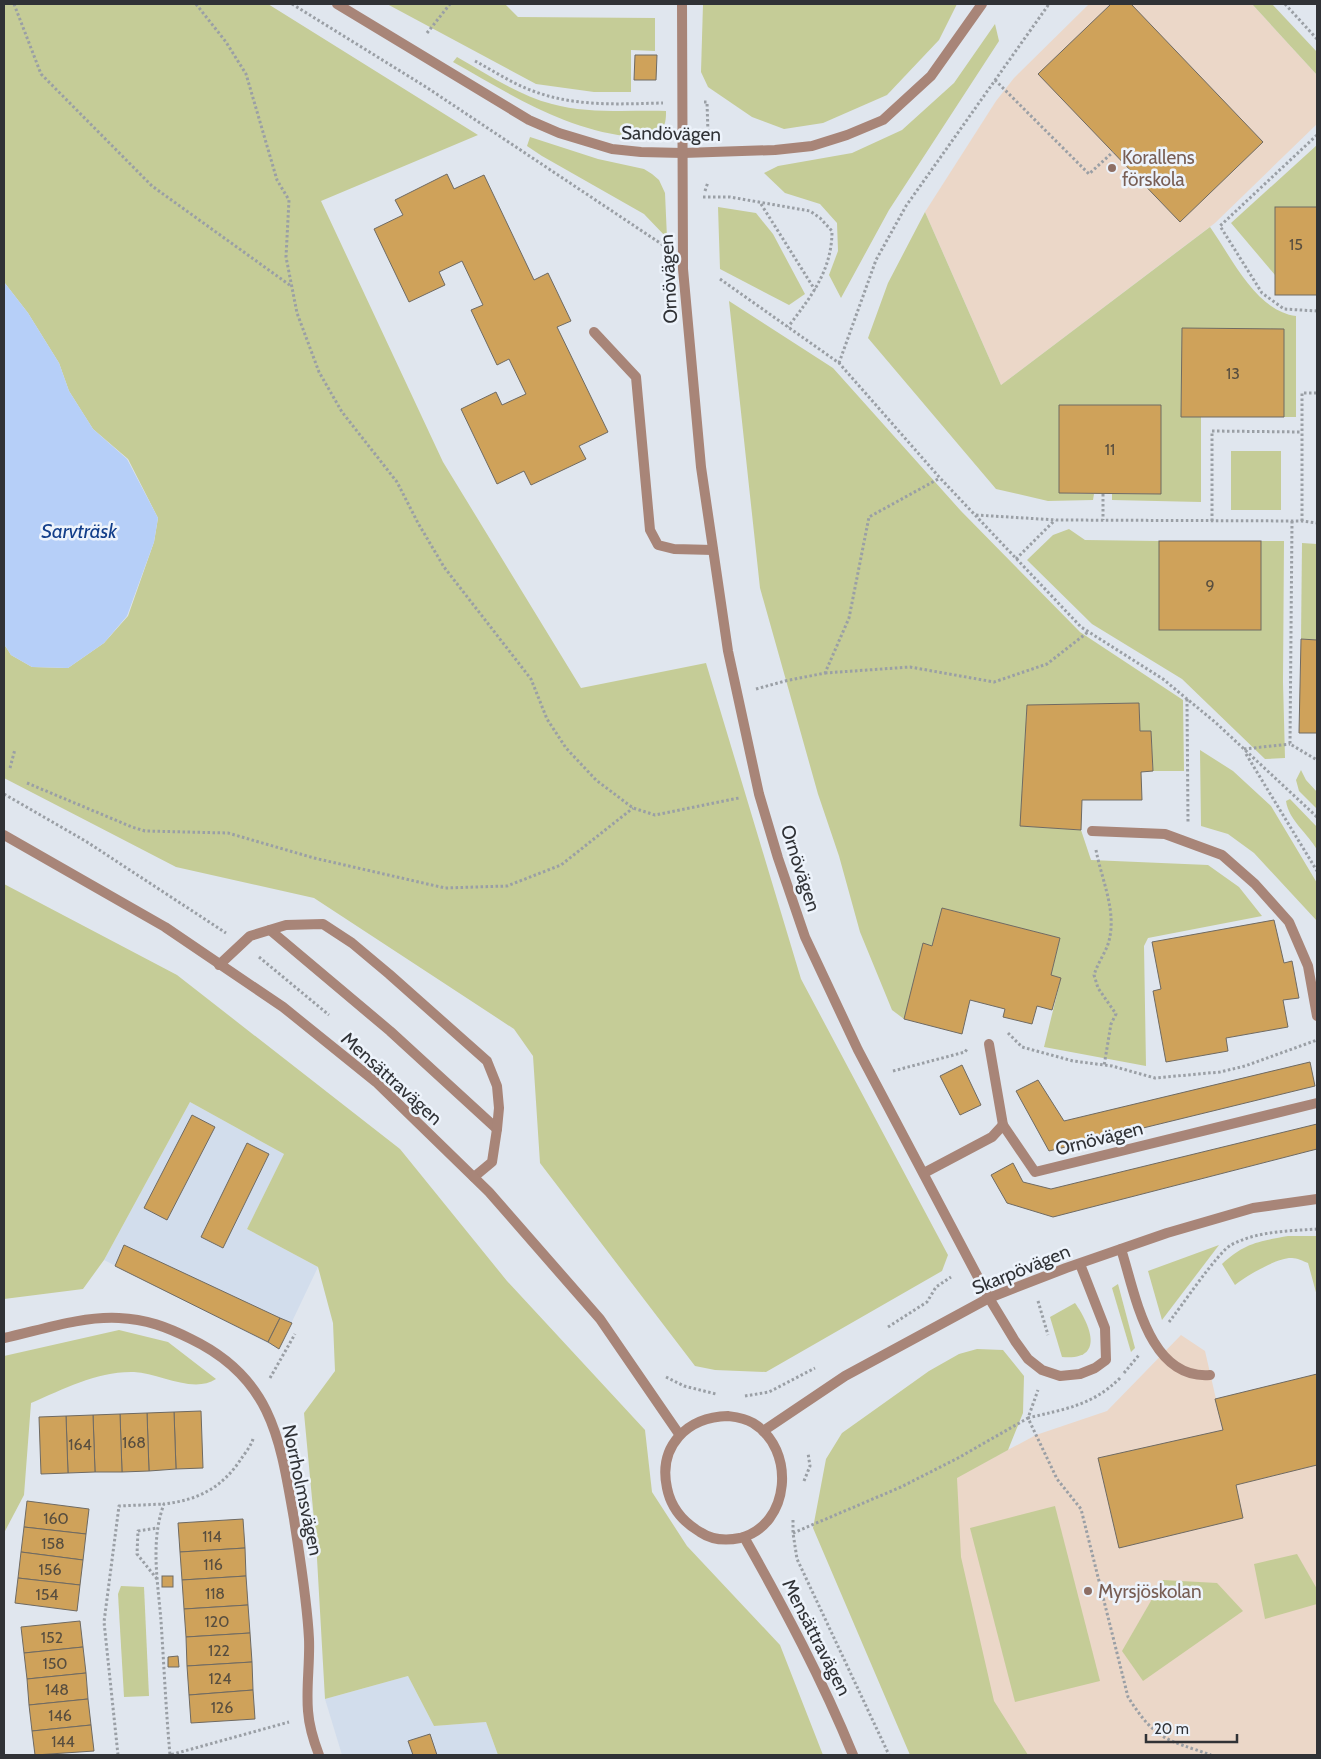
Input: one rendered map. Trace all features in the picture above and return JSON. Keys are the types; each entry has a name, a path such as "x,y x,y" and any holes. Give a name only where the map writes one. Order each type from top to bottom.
{"street":[{"name":"Sandövägen","path":"337,4 529,120 559,133 612,149 683,153 775,150 812,146 847,135 883,120 931,76 982,4"},
{"name":"Ornövägen","path":"682,4 683,269 701,467 728,651 759,794 778,858 805,937 858,1050 989,1298 1028,1359 1042,1370 1060,1376 1080,1374 1095,1368 1106,1360 1105,1328 1080,1264"},
{"path":"594,332 636,377 650,530 654,538 658,545 666,547 713,550"},
{"path":"1092,831 1165,834 1222,855 1255,884 1289,922 1308,966 1317,1016"},
{"name":"Mensättravägen","path":"4,835 165,927 283,1007 376,1082 474,1178 600,1319 679,1434"},
{"path":"219,965 250,936 286,925 323,924 352,943 487,1061 497,1086 499,1108 497,1128 492,1162 474,1178"},
{"path":"270,930 390,1031 497,1128"},
{"path":"924,1173 992,1137 1003,1125 989,1044"},
{"name":"Ornövägen","path":"1003,1125 1035,1172 1317,1103"},
{"name":"Skarpövägen","path":"763,1432 845,1376 989,1298 1121,1248 1253,1208 1317,1199"},
{"path":"1121,1248 1152,1341 1166,1360 1192,1373 1210,1375"},
{"name":"Norrholmsvägen","path":"4,1338 72,1322 118,1318 159,1324 209,1347 236,1368 256,1390 273,1425 288,1486 303,1572 309,1640 308,1713 318,1755"},
{"path":"728,1416 754,1423 763,1432 773,1445 782,1471 780,1496 770,1520 755,1532 744,1537 725,1540 707,1536 691,1526 673,1506 667,1487 665,1469 670,1451 679,1434 698,1421 728,1416"},
{"name":"Mensättravägen","path":"744,1537 797,1632 832,1703 853,1755"}],"path":[{"path":"14,4 41,74 152,186 292,286"},
{"path":"196,4 226,42 246,74 277,180 290,200 286,258 297,313 319,372 342,412 397,482 444,567 531,679 547,719 566,748 596,780 633,808 655,815 740,798"},
{"path":"292,4 426,87 665,247"},
{"path":"434,37 426,32 450,4"},
{"path":"838,363 876,260 906,206 1049,4"},
{"path":"1285,4 1317,39"},
{"path":"474,60 531,91 557,99 601,104 664,103"},
{"path":"995,80 1089,174 1113,152"},
{"path":"698,103 707,102 708,134"},
{"path":"1317,135 1220,226 1262,293 1284,309 1317,311"},
{"path":"708,182 702,196 730,197 810,211 820,218 832,231 832,249 827,268 815,290 788,327"},
{"path":"761,203 815,290"},
{"path":"720,278 838,363 940,478 1088,632 1163,679 1244,749 1317,817"},
{"path":"1302,521 1302,392 1317,393"},
{"path":"1212,521 1212,431 1301,432"},
{"path":"825,673 849,618 869,518 940,478"},
{"path":"1103,494 1103,520"},
{"path":"975,515 1056,520 1302,521 1317,523"},
{"path":"1016,558 1056,520"},
{"path":"1290,744 1292,521"},
{"path":"756,690 784,681 825,673 910,667 994,682 1047,664 1088,632"},
{"path":"1187,699 1188,842"},
{"path":"1244,749 1290,744 1317,760"},
{"path":"10,768 16,749"},
{"path":"1244,749 1317,871"},
{"path":"27,783 139,829 228,833 314,858 445,888 508,886 562,865 633,808"},
{"path":"1092,831 1110,906 1111,928 1107,947 1094,975 1098,988 1116,1014 1111,1024 1104,1066"},
{"path":"1002,1031 1008,1033 1022,1047 1073,1061 1155,1078 1220,1072 1245,1066 1317,1040"},
{"path":"892,1072 965,1052 969,1047"},
{"path":"1169,1322 1229,1245 1251,1237 1274,1232 1317,1229"},
{"path":"880,1332 927,1302 936,1286 951,1277"},
{"path":"1038,1301 1048,1335"},
{"path":"270,1379 294,1334"},
{"path":"889,1755 797,1559 793,1534 901,1487 958,1458 1028,1418 1086,1403 1104,1393 1141,1353"},
{"path":"769,1392 817,1368"},
{"path":"1041,1382 1028,1418 1056,1479 1081,1509 1128,1698 1144,1722 1168,1741 1211,1755"},
{"path":"118,1755 104,1622 119,1506 183,1502 202,1496 231,1475 253,1441 251,1433"},
{"path":"164,1504 157,1528 156,1579 170,1755 292,1721"},
{"path":"156,1579 137,1554 138,1531 157,1528"}],"shaded area":[{"name":"Korallens förskola","path":"1089,4 1252,4 1317,75 1317,124 1215,223 1001,385 925,212 996,101 1014,78"},
{"path":"190,1102 284,1154 247,1229 318,1267 279,1349 104,1260"},
{"name":"Myrsjöskolan","path":"1181,1335 1205,1351 1216,1399 1317,1374 1317,1755 929,1755 957,1477 1036,1435 1107,1411"},
{"path":"408,1676 434,1726 486,1722 498,1755 342,1755 325,1699"}],"green space":[{"path":"4,4 268,4 478,135 321,201 443,462 581,688 706,663 801,979 948,1255 942,1271 766,1372 715,1370 695,1366 540,1163 533,1056 514,1029 314,898 176,867 4,778 4,644 11,655 32,667 68,668 104,643 128,616 154,542 158,518 128,459 93,429 69,391 59,363 28,313 4,282"},
{"path":"387,4 505,4 518,17 655,18 655,51 631,50 631,92 594,92 536,84"},
{"path":"703,4 957,4 939,40 887,95 823,123 784,129 752,117 708,87 701,72"},
{"path":"1252,4 1272,4 1317,52 1317,75"},
{"path":"995,24 999,41 889,210 841,298 829,275 838,251 837,223 820,204 785,193 764,173 778,166 852,153 902,130 954,83"},
{"path":"457,57 503,84 539,100 580,109 666,111 665,122 661,130 652,136 626,136 602,132 536,108 453,62"},
{"path":"530,137 598,159 644,169 652,174 659,180 665,193 667,238 644,214 527,146"},
{"path":"1317,145 1317,207 1275,207 1275,275 1231,223"},
{"path":"718,207 756,213 773,234 805,294 789,305 720,269"},
{"path":"925,212 1001,385 1210,227 1236,267 1257,294 1282,312 1296,316 1296,417 1284,417 1284,329 1182,329 1181,417 1201,417 1201,502 1112,500 1112,494 1161,494 1161,405 1059,405 1059,493 1094,494 1093,500 1048,501 996,489 868,338 888,283"},
{"path":"729,301 833,368 961,511 1080,632 1183,700 1184,771 1153,771 1151,731 1140,731 1139,703 1027,705 1021,826 1081,830 1091,860 1208,865 1239,887 1262,916 1148,938 1144,946 1146,1066 1044,1047 1061,978 1051,975 1060,938 942,908 932,946 923,944 904,1019 892,1010 860,932 839,856 818,794 760,588"},
{"path":"1231,451 1281,451 1281,510 1231,510"},
{"path":"1069,529 1085,540 1159,541 1159,630 1261,630 1261,541 1284,541 1283,682 1285,758 1265,759 1182,679 1092,624 1027,560 1053,535"},
{"path":"1302,543 1317,544 1317,640 1301,639"},
{"path":"1200,750 1233,771 1271,806 1317,883 1317,921 1254,853 1228,834 1201,826"},
{"path":"1301,770 1306,780 1317,792 1317,809 1299,791 1296,780"},
{"path":"1290,799 1317,827 1317,850 1291,815 1286,801"},
{"path":"4,884 177,975 400,1149 507,1281 645,1430 652,1492 687,1546 780,1645 823,1755 498,1755 486,1722 434,1726 408,1676 325,1699 316,1541 304,1413 335,1371 333,1323 318,1267 247,1229 284,1154 190,1102 104,1260 83,1289 4,1299"},
{"path":"1288,1236 1317,1236 1317,1296 1308,1263 1294,1258 1271,1264 1254,1272 1235,1285 1222,1264 1245,1247"},
{"path":"1219,1245 1162,1320 1148,1271"},
{"path":"1118,1284 1135,1348 1131,1352 1112,1288"},
{"path":"1075,1303 1086,1322 1091,1340 1089,1348 1084,1353 1076,1357 1062,1357 1050,1317"},
{"path":"119,1330 168,1342 216,1379 207,1383 187,1384 144,1373 120,1372 81,1382 31,1403 24,1495 4,1533 4,1356"},
{"path":"977,1349 1003,1350 1024,1376 1023,1413 1008,1450 957,1478 961,1557 994,1701 1028,1755 910,1755 813,1528 826,1459 842,1433 929,1371 959,1354"},
{"path":"1055,1506 1100,1681 1015,1702 970,1528"},
{"path":"1297,1554 1317,1589 1317,1604 1265,1619 1254,1564"},
{"path":"1163,1580 1217,1583 1243,1611 1143,1681 1122,1651"},
{"path":"121,1586 144,1587 149,1696 124,1697 118,1594"}],"water":[{"name":"Sarvträsk","path":"4,282 28,313 59,363 69,391 93,429 127,459 158,518 154,542 127,616 104,643 68,668 32,667 11,655 4,644"}],"building":[{"path":"1111,4 1131,4 1263,142 1180,222 1038,74"},
{"path":"635,55 657,55 656,80 634,80"},
{"path":"447,174 454,189 484,175 534,280 548,273 571,321 557,327 608,432 579,446 586,459 531,485 524,471 497,484 461,409 496,392 502,405 526,394 509,359 497,365 471,310 483,305 462,261 439,272 445,285 409,302 374,229 403,215 395,200"},
{"path":"1275,207 1317,207 1317,295 1275,295"},
{"path":"1182,328 1284,329 1284,417 1181,417"},
{"path":"1059,405 1161,405 1161,494 1059,493"},
{"path":"1159,541 1261,541 1261,630 1159,630"},
{"path":"1301,639 1317,640 1317,733 1299,733"},
{"path":"1139,703 1140,731 1151,731 1153,771 1141,772 1142,800 1082,800 1081,830 1020,826 1027,705"},
{"path":"942,908 1060,938 1051,975 1061,978 1052,1010 1037,1006 1032,1024 1003,1017 1005,1009 970,1000 962,1034 904,1019 923,943 932,946"},
{"path":"1274,920 1284,963 1292,961 1299,998 1283,1000 1288,1027 1226,1038 1228,1051 1166,1062 1153,991 1161,989 1152,942"},
{"path":"1310,1062 1315,1086 1049,1151 1016,1091 1038,1080 1064,1121"},
{"path":"962,1065 981,1105 960,1115 940,1076"},
{"path":"192,1115 215,1127 167,1220 144,1208"},
{"path":"1317,1124 1317,1149 1053,1217 1007,1203 991,1175 1013,1163 1023,1182 1051,1189"},
{"path":"247,1143 269,1154 223,1248 201,1237"},
{"path":"124,1245 280,1318 268,1342 115,1266"},
{"path":"280,1318 292,1323 279,1349 268,1342"},
{"path":"1317,1374 1317,1465 1236,1485 1243,1518 1119,1548 1098,1458 1223,1430 1215,1399"},
{"path":"201,1411 203,1468 176,1469 174,1412"},
{"path":"174,1412 176,1469 149,1471 147,1413"},
{"path":"147,1413 149,1471 122,1472 120,1414"},
{"path":"120,1414 122,1472 95,1472 93,1415"},
{"path":"93,1415 95,1472 68,1473 66,1416"},
{"path":"66,1416 68,1473 41,1474 39,1417"},
{"path":"27,1501 89,1509 86,1534 24,1527"},
{"path":"243,1519 245,1548 180,1552 178,1523"},
{"path":"24,1527 86,1534 83,1560 21,1552"},
{"path":"245,1548 246,1576 182,1580 180,1552"},
{"path":"21,1552 83,1560 80,1585 18,1578"},
{"path":"162,1576 173,1576 173,1587 162,1587"},
{"path":"246,1576 248,1605 184,1609 182,1580"},
{"path":"18,1578 80,1585 77,1611 15,1603"},
{"path":"248,1605 250,1633 186,1637 184,1609"},
{"path":"80,1621 83,1647 24,1653 21,1627"},
{"path":"250,1633 252,1662 187,1666 186,1637"},
{"path":"83,1647 86,1673 27,1679 24,1653"},
{"path":"178,1656 179,1667 168,1667 168,1657"},
{"path":"252,1662 253,1690 189,1695 187,1666"},
{"path":"86,1673 88,1699 29,1705 27,1679"},
{"path":"253,1690 255,1719 191,1723 189,1695"},
{"path":"88,1699 91,1725 32,1731 29,1705"},
{"path":"91,1725 94,1751 35,1755 32,1731"},
{"path":"430,1734 437,1755 413,1755 408,1741"}],"place":[{"name":"Korallens förskola","path":"1112,168"},
{"name":"Myrsjöskolan","path":"1088,1591"}]}
